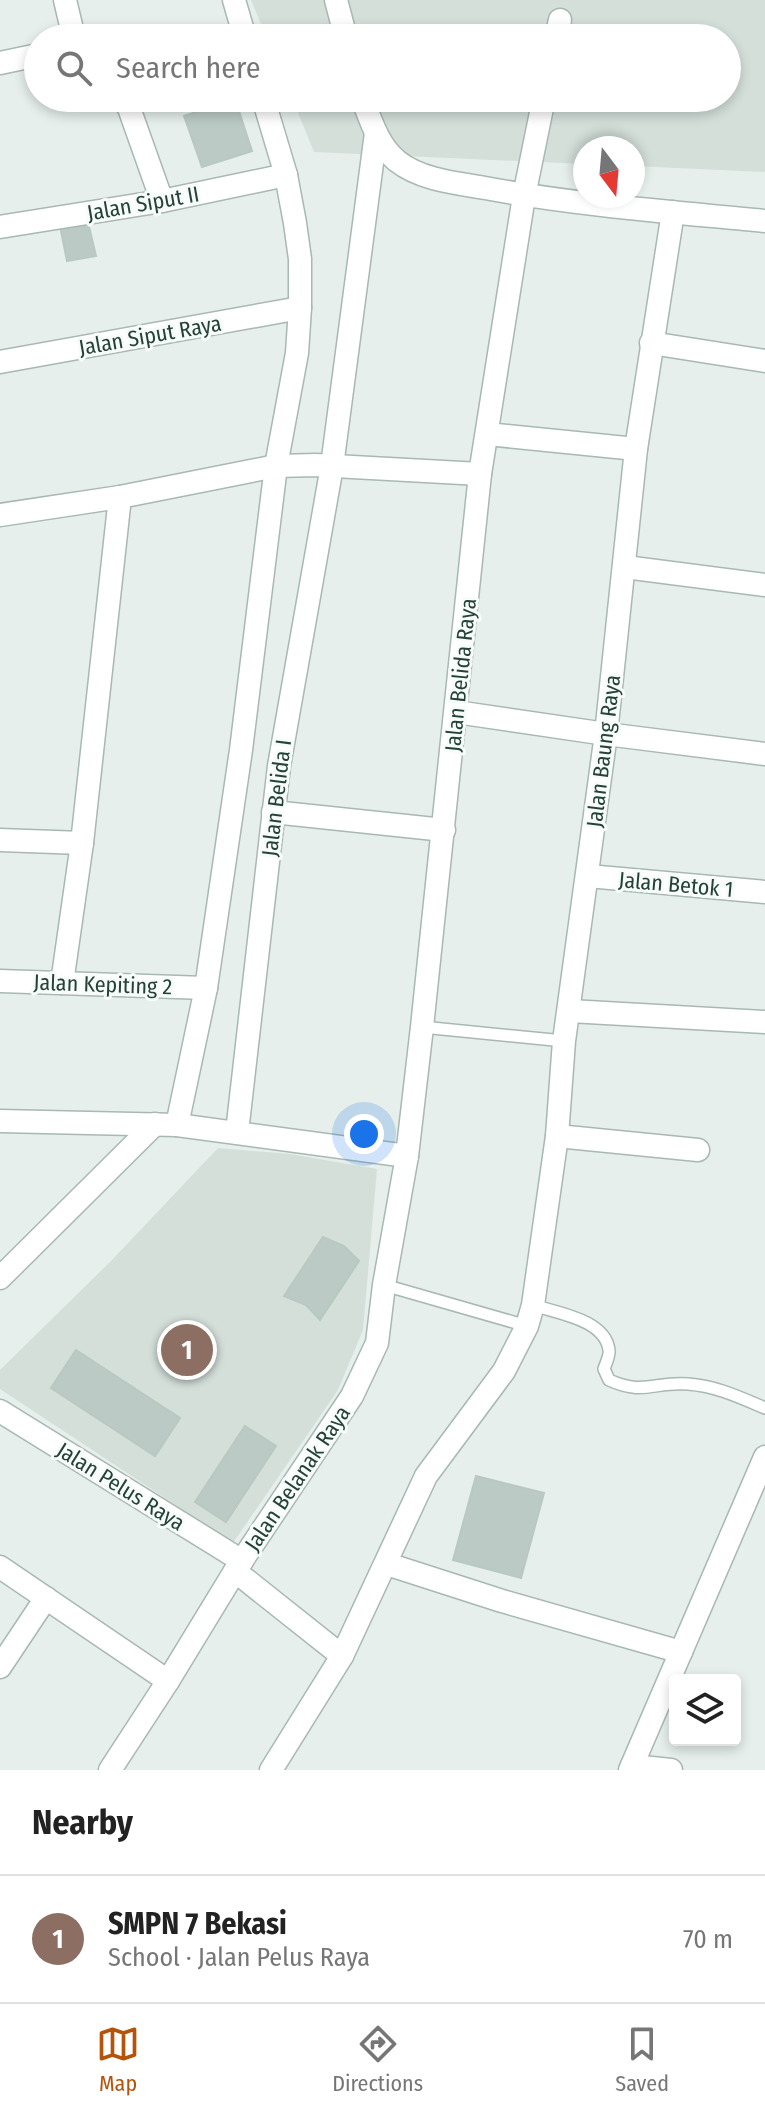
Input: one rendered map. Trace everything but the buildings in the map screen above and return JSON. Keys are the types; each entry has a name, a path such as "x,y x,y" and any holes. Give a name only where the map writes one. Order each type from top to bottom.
{"street":[{"path":"65,0 71,24"},
{"path":"234,0 241,24"},
{"path":"336,0 342,24"},
{"path":"0,63 24,58"},
{"path":"130,112 162,201"},
{"path":"267,112 286,175 300,259 297,353 306,466"},
{"path":"368,112 388,153 400,164 438,180 524,196 765,221"},
{"name":"Jalan Belida Raya","path":"407,1156 480,474 524,196 541,112"},
{"path":"0,1278 172,1125 206,988 241,750 306,466 376,133"},
{"name":"Jalan Siput II","path":"0,227 162,201 286,175"},
{"name":"Jalan Baung Raya","path":"271,1770 342,1656 426,1476 504,1371 531,1307 557,1136 564,1041 606,734 636,449 673,212"},
{"name":"Jalan Siput Raya","path":"0,362 300,308"},
{"path":"651,343 765,361"},
{"path":"487,434 636,449"},
{"path":"0,515 306,466 480,474"},
{"name":"Jalan Belida I","path":"233,1132 279,766 306,466"},
{"path":"62,983 82,843 120,497"},
{"path":"625,567 765,585"},
{"path":"456,712 765,754"},
{"path":"273,812 444,830"},
{"path":"0,840 82,843"},
{"name":"Jalan Betok 1","path":"588,876 765,892"},
{"name":"Jalan Kepiting 2","path":"0,981 206,988"},
{"path":"570,1011 765,1022"},
{"path":"0,1121 172,1125 407,1156"},
{"path":"557,1136 698,1150"},
{"name":"Jalan Belanak Raya","path":"110,1770 365,1372 377,1343 407,1156"},
{"name":"Jalan Pelus Raya","path":"0,1411 238,1566 342,1656"},
{"path":"675,1674 681,1652 764,1464"},
{"path":"387,1564 502,1601 681,1652"},
{"path":"0,1567 168,1681"},
{"path":"0,1667 46,1598"},
{"path":"669,1694 631,1768 671,1770"}],"lane":[{"path":"422,1027 564,1041"},
{"path":"384,1285 531,1307 591,1325 604,1337 610,1351 604,1369 609,1380 626,1388 698,1385 725,1390 765,1408"}],"shaded area":[{"path":"251,0 765,0 765,172 645,167 645,136 573,136 573,163 314,152 298,112 741,112 741,24 261,24"},
{"path":"218,1148 290,1154 377,1169 363,1330 338,1390 233,1543 0,1389 0,1370 111,1261"}],"place":[{"name":"SMPN 7 Bekasi","path":"187,1350"}]}
